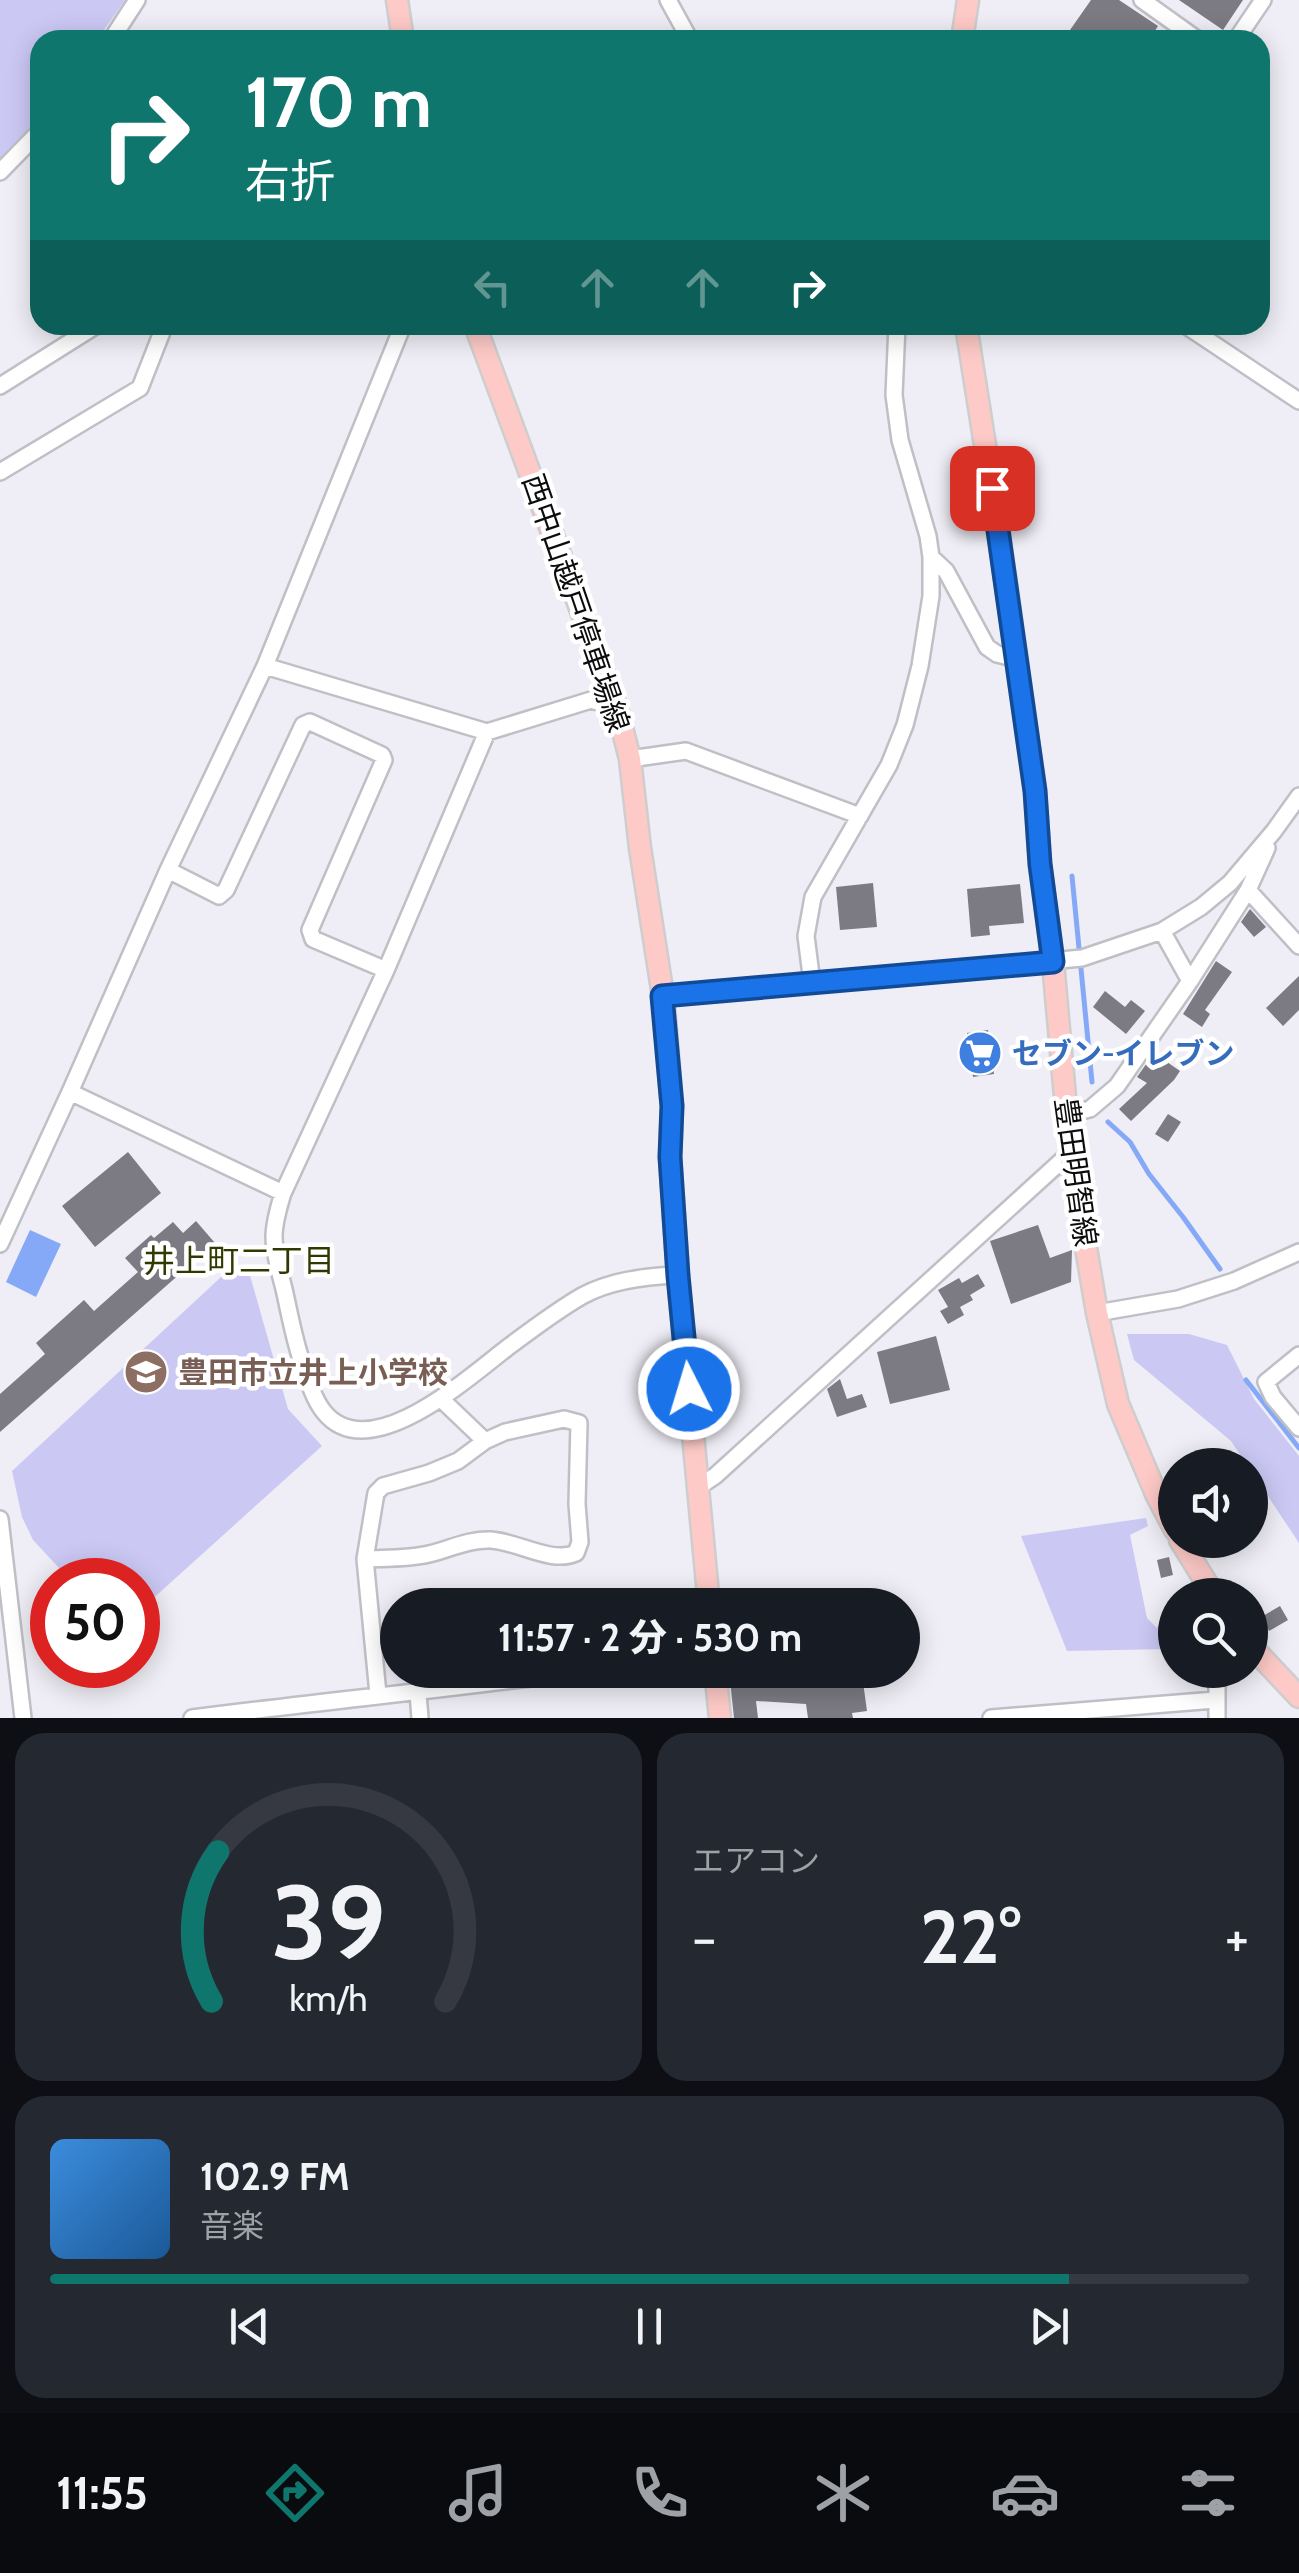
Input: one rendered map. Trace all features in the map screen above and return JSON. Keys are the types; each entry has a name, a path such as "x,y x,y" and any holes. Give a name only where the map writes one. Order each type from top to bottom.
{"main road":[{"path":"397,0 402,30"},
{"path":"964,30 968,0"},
{"name":"西中山越戸停車場線","path":"479,335 617,708 630,759 662,996 672,1106 670,1157 678,1276 706,1588"},
{"name":"豊田明智線","path":"968,335 1035,791 1070,1154 1096,1313 1118,1404 1158,1498"},
{"path":"1268,1664 1299,1697"},
{"path":"717,1688 720,1718"}],"street":[{"path":"118,30 137,0"},
{"path":"668,0 684,30"},
{"path":"1142,0 1184,30"},
{"path":"1243,30 1263,0"},
{"path":"0,172 30,140"},
{"path":"0,386 80,335"},
{"path":"0,472 140,388 161,335"},
{"path":"0,1244 168,870 265,666 398,335"},
{"path":"812,983 806,936 813,898 889,765 922,658 931,596 931,557 919,499 900,440 894,395 895,335"},
{"path":"1199,335 1299,401"},
{"path":"931,557 946,571 987,646 997,654 1017,659"},
{"path":"265,666 487,732 591,700 617,708"},
{"path":"168,870 219,896 226,890 303,726 310,722 382,755 384,760 310,930 313,939 386,970"},
{"path":"487,732 386,970 284,1192 274,1238 310,1385 324,1412 338,1422 358,1430 378,1429 412,1416 441,1398 586,1294 644,1276 678,1276"},
{"path":"630,759 686,751 860,816"},
{"path":"662,996 1082,958 1162,930 1201,907 1230,883 1299,796"},
{"path":"1067,1114 1090,1109 1118,1086 1248,890 1274,832"},
{"path":"1248,890 1299,946"},
{"path":"1162,930 1190,981"},
{"path":"70,1092 284,1192"},
{"path":"697,1488 715,1476 1070,1154"},
{"path":"1096,1313 1178,1299 1234,1281 1299,1252"},
{"path":"1299,1355 1266,1382 1273,1397 1299,1428"},
{"path":"441,1398 485,1441"},
{"path":"365,1559 429,1554 462,1543 489,1540 564,1558 576,1553 580,1542 579,1423 564,1419 505,1432 458,1461 383,1486 376,1493 365,1559 378,1694"},
{"path":"0,1519 23,1718"},
{"path":"192,1718 321,1710 378,1694 456,1688"},
{"path":"1216,1688 1217,1718"},
{"path":"418,1693 420,1718"},
{"path":"991,1718 1215,1700"}],"shaded area":[{"path":"0,0 125,0 104,30 30,30 30,130 0,162"},
{"path":"234,1265 247,1265 288,1409 322,1446 160,1592 160,1558 50,1558 33,1540 22,1517 12,1471"},
{"path":"1127,1334 1189,1334 1227,1345 1254,1399 1299,1456 1299,1543 1268,1496 1268,1448 1236,1448 1134,1360"},
{"path":"1146,1518 1148,1526 1130,1535 1147,1618 1158,1625 1158,1649 1067,1651 1021,1536"}],"water":[{"path":"30,1230 61,1244 36,1297 6,1282"}],"building":[{"path":"1091,0 1119,0 1158,26 1155,30 1070,30"},
{"path":"1179,0 1243,0 1223,30"},
{"path":"873,883 877,927 840,930 836,887"},
{"path":"1020,884 1024,923 989,926 990,935 971,937 967,889"},
{"path":"1250,909 1266,927 1254,937 1241,922"},
{"path":"1216,961 1232,972 1205,1010 1210,1014 1202,1027 1183,1014"},
{"path":"1299,976 1299,1010 1283,1026 1266,1008"},
{"path":"1105,991 1125,1007 1131,1000 1145,1011 1126,1034 1093,1007"},
{"name":"セブン-イレブン","path":"988,1030 994,1074 973,1077 967,1033"},
{"path":"1154,1053 1180,1071 1131,1121 1119,1109 1147,1083 1137,1077"},
{"path":"1168,1114 1181,1122 1168,1142 1155,1134"},
{"path":"128,1152 161,1193 95,1247 62,1206"},
{"path":"196,1221 215,1243 0,1432 0,1394 45,1354 36,1343 84,1300 94,1311 138,1272 125,1258 151,1235 154,1238 173,1222 183,1233"},
{"path":"1038,1225 1050,1258 1072,1250 1071,1282 1011,1304 990,1241"},
{"path":"978,1274 985,1286 970,1295 973,1300 960,1307 964,1315 948,1324 940,1311 948,1307 938,1290 959,1278 962,1283"},
{"path":"936,1336 950,1390 890,1404 877,1352"},
{"path":"840,1379 847,1399 862,1394 867,1407 837,1417 827,1389"},
{"path":"1169,1558 1173,1575 1161,1578 1157,1560"},
{"path":"1280,1606 1288,1620 1269,1631 1268,1613"},
{"path":"731,1688 864,1688 867,1711 852,1713 853,1718 808,1718 806,1704 756,1701 758,1718 734,1718"}],"waterway":[{"path":"1072,876 1092,1082"},
{"path":"1108,1122 1130,1142 1149,1174 1220,1269"},
{"path":"1246,1380 1299,1448"}],"place":[{"name":"セブン-イレブン","path":"980,1053"},
{"name":"豊田市立井上小学校","path":"146,1372"}],"district":[{"name":"井上町二丁目","path":"239,1260"}],"route":[{"path":"689,1389 678,1276 670,1157 672,1106 662,996 1053,962 1035,791 992,488"}]}
